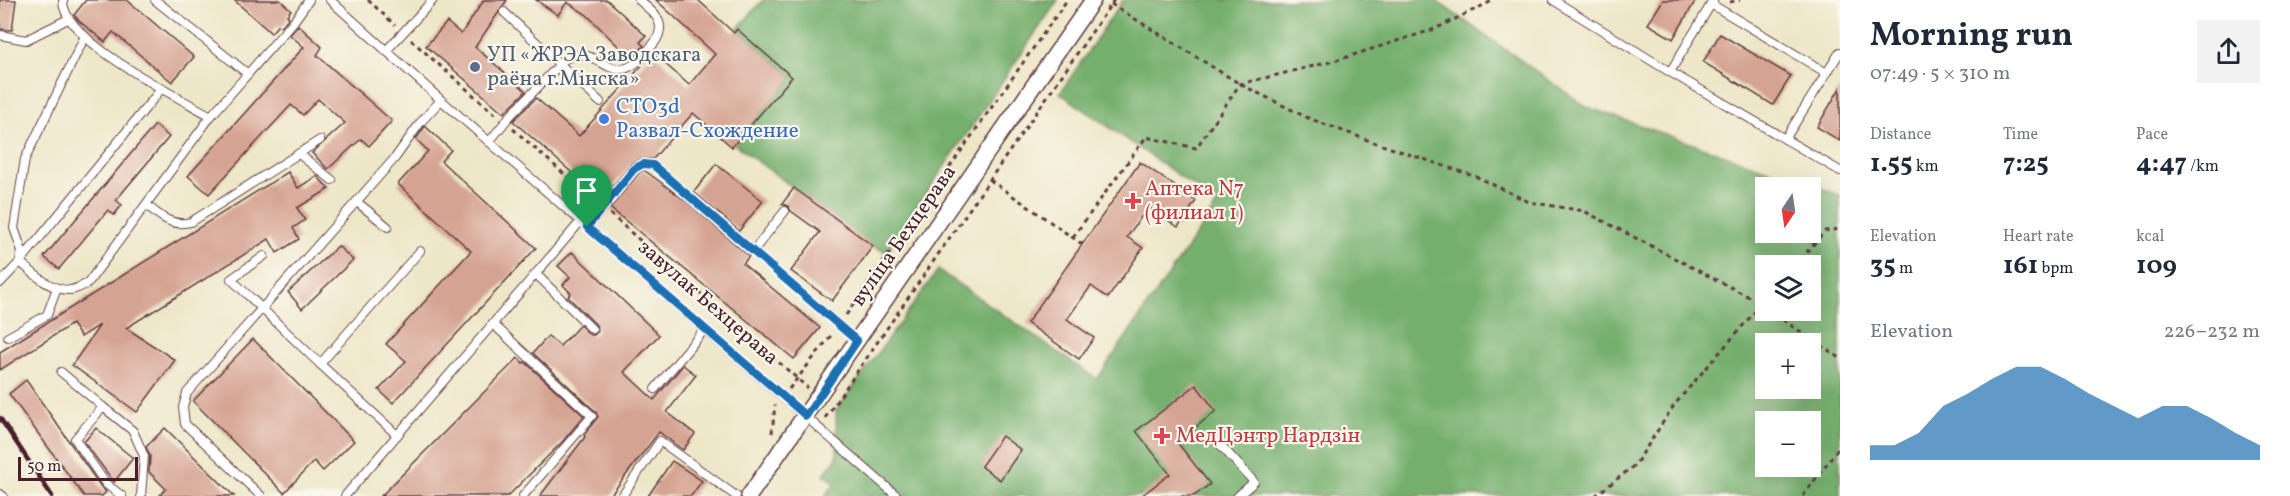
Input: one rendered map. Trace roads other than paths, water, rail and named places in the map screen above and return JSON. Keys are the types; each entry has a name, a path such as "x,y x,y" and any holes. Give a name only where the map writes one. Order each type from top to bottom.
{"street":[{"name":"вуліца Бехцерава","path":"749,496 806,416 1086,3"}],"lane":[{"path":"63,0 68,20 102,52 211,116"},
{"path":"155,0 248,74"},
{"path":"20,262 42,280 57,288 71,290 88,284 211,116 294,21 309,0"},
{"name":"завулак Бехцерава","path":"330,0 489,142 897,496"},
{"path":"386,51 433,0"},
{"path":"489,142 509,117 560,64 573,54 582,54 618,70 629,69 636,65 660,36 661,24 639,0"},
{"path":"1552,0 1840,171"},
{"path":"1670,72 1712,2 1825,72"},
{"path":"504,12 600,102"},
{"path":"0,35 26,40 68,20"},
{"path":"20,262 22,251 14,228 26,159 84,36"},
{"path":"1785,139 1825,72 1840,52"},
{"path":"0,283 20,262 162,88"},
{"path":"261,496 185,424 183,407 187,393 357,202 441,100"},
{"path":"147,205 158,215 171,222 182,224 191,222 320,140"},
{"path":"299,154 332,180"},
{"path":"345,496 536,274 634,169 643,164 653,165 857,341"},
{"path":"357,202 388,228"},
{"path":"753,251 785,211"},
{"path":"320,364 420,251"},
{"path":"264,256 231,279 397,435"},
{"path":"536,274 592,329"},
{"path":"8,337 47,315 57,288"},
{"path":"493,324 591,416 523,496"},
{"path":"655,389 705,329"},
{"path":"61,372 133,431 144,456 141,496"},
{"path":"103,407 75,439 106,484 122,496"},
{"path":"1216,440 1254,483 1238,496"},
{"path":"622,496 660,441 736,496"}],"railway":[{"path":"0,418 52,496"}],"place":[{"name":"УП «ЖРЭА Заводскага раёна г.Мінска»","path":"475,67"},
{"name":"СТО3d Развал-Схождение","path":"604,119"},
{"name":"Аптека N7 (филиал 1)","path":"1133,201"},
{"name":"МедЦэнтр Нардзін","path":"1162,436"}]}
